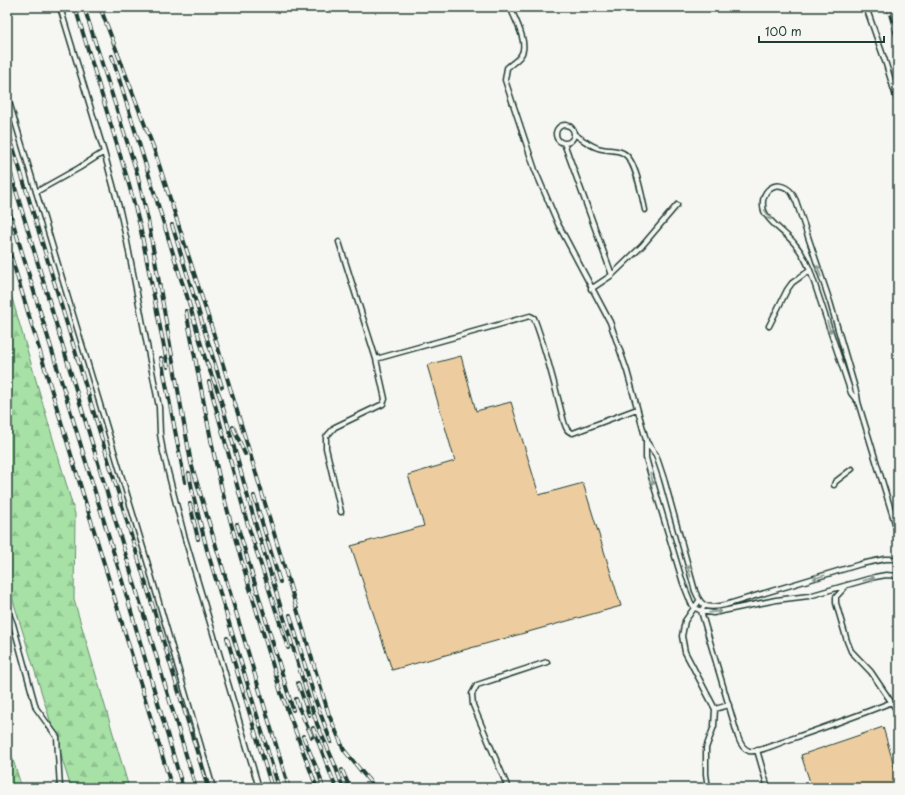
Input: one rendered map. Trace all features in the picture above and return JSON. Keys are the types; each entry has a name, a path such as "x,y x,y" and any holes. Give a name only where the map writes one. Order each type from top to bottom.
{"lane":[{"path":"60,7 104,152 127,242 159,407 160,434 163,452 184,535 259,788"},
{"path":"510,7 524,41 524,49 521,56 507,68 505,80 536,170 558,224 591,289 610,322 627,371 646,440 646,458 653,483 683,583 688,598 694,607 701,611 713,613 776,600 809,596 880,576 898,576"},
{"path":"866,7 898,103"},
{"path":"7,95 142,544 213,788"},
{"path":"612,275 564,143 558,140 556,131 558,128 566,125 572,128 574,134 599,148 623,153 630,158 646,210"},
{"path":"564,143 567,143 572,139 574,134"},
{"path":"36,192 104,152"},
{"path":"858,402 851,393 804,256 795,243 768,218 765,212 763,198 766,191 771,187 777,186 785,188 792,193 796,201 832,309 858,395 858,402 898,533"},
{"path":"591,289 612,275 642,246 676,205"},
{"path":"339,242 376,359 385,399 382,404 335,427 326,437 326,448 341,512"},
{"path":"769,326 792,283 810,270"},
{"path":"376,359 530,316 534,318 550,365 567,430 573,433 577,432 637,409"},
{"path":"646,440 656,455 664,479 695,591 699,601 705,605 712,607 725,605 861,564 886,559 898,559"},
{"path":"834,485 835,482 852,469"},
{"path":"847,585 836,597 846,641 851,651 871,672 898,712"},
{"path":"699,601 685,621 682,629 685,652 715,709 714,726 706,748 706,774 708,788"},
{"path":"701,611 705,605"},
{"path":"7,609 13,624 36,708 57,737 60,788"},
{"path":"701,611 738,737 742,746 749,751 757,750 850,719 892,702"},
{"path":"508,788 473,705 472,694 477,685 547,662"},
{"path":"715,709 729,705"},
{"path":"757,750 768,788"}],"green space":[{"path":"7,281 75,514 74,600 129,788 71,788 7,581"},
{"path":"7,741 22,788 7,788"}],"building":[{"path":"461,356 476,411 511,402 539,495 583,483 621,606 392,670 351,546 424,526 408,475 455,461 427,365"},
{"path":"883,727 898,780 898,788 812,788 801,755"}],"railway":[{"path":"75,7 128,181 140,226 168,367"},
{"path":"84,7 137,173 148,220 191,463 289,788"},
{"path":"100,7 154,149 215,338 329,715 344,750 375,788"},
{"path":"888,7 898,42"},
{"path":"112,56 205,358 220,397 254,519 301,674 317,724 335,765 343,788"},
{"path":"7,127 208,788"},
{"path":"7,161 196,788"},
{"path":"7,203 121,577 183,788"},
{"path":"172,225 222,387"},
{"path":"7,243 172,788"},
{"path":"186,311 213,450 237,545 281,693 317,788"},
{"path":"161,358 185,482"},
{"path":"209,382 247,522 288,648"},
{"path":"233,427 245,454"},
{"path":"189,473 207,550 279,788"},
{"path":"254,496 280,582"},
{"path":"190,504 198,539"},
{"path":"237,524 293,710"},
{"path":"290,615 315,699 331,742"},
{"path":"227,638 272,788"},
{"path":"298,683 309,715"},
{"path":"296,699 312,737"},
{"path":"313,728 336,788"},
{"path":"303,736 319,774 323,788"},
{"path":"342,770 350,788"}]}
